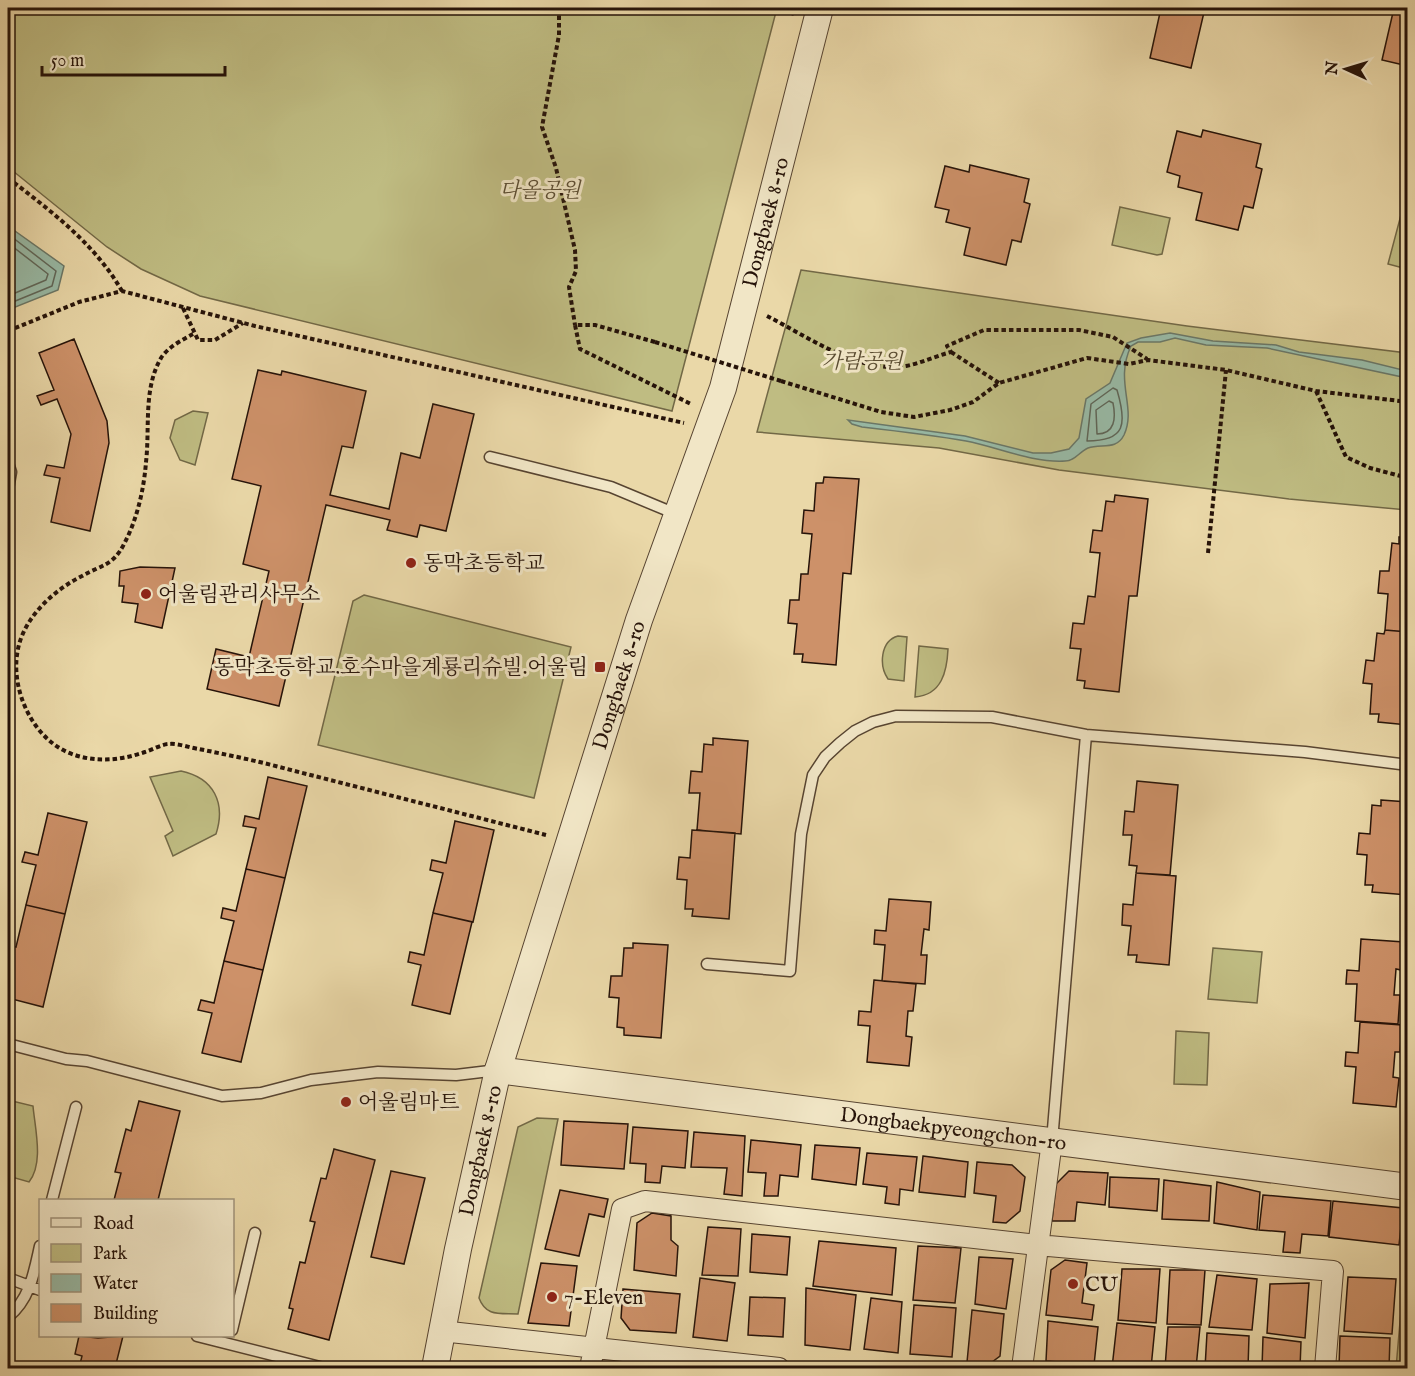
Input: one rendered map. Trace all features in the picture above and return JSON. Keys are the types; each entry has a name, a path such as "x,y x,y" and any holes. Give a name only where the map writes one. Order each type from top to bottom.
{"street":[{"name":"Dongbaek 8-ro","path":"435,1368 498,1070 639,620 711,421 745,305 820,8"},
{"name":"Dongbaekpyeongchon-ro","path":"498,1070 1407,1187"},
{"path":"1022,1368 1052,1141"},
{"path":"590,1368 592,1346 622,1209 645,1201 1037,1245 1333,1271 1325,1368"},
{"path":"441,1331 592,1346 730,1366 779,1368"}],"lane":[{"path":"490,457 611,487 676,514"},
{"path":"8,463 11,472 8,489"},
{"path":"707,964 790,971 801,834 813,775 825,757 855,730 896,716 992,717 1086,735 1305,752 1407,765"},
{"path":"1052,1141 1086,735"},
{"path":"8,1044 66,1059 87,1061 222,1096 261,1093 311,1080 378,1072 456,1075 498,1070"},
{"path":"52,1199 76,1107"},
{"path":"234,1314 236,1299 255,1233"},
{"path":"8,1317 35,1289 39,1255"},
{"path":"8,1278 35,1289"},
{"path":"210,1337 230,1340 324,1368"}],"path":[{"path":"559,8 559,34 542,127 556,168 575,250 576,271 569,287 580,349 711,421"},
{"path":"8,178 90,246 111,271 122,291"},
{"path":"8,331 80,302 122,291 244,323 711,421"},
{"path":"745,305 846,356 880,365 906,366 951,352"},
{"path":"183,308 193,334 198,340 215,340 244,323"},
{"path":"576,325 583,323 654,342 881,412 914,417 932,415 973,402 999,383 1087,358 1115,360 1130,364 1148,360"},
{"path":"999,383 951,352 947,346 984,330 1079,330 1100,333 1148,360 1226,370 1316,391 1407,402"},
{"path":"193,334 180,341 161,358 154,376 150,394 146,463 141,492 135,518 117,558 70,582 56,593 31,619 23,634 17,653 16,673 20,693 38,728 64,750 79,757 112,760 132,757 169,744 254,760 570,841"},
{"path":"1208,553 1226,370"},
{"path":"1316,391 1346,457 1370,468 1407,478"}],"green space":[{"name":"다올공원","path":"8,8 777,8 672,411 200,296 141,269 107,247 8,167"},
{"path":"1120,207 1170,218 1162,254 1157,255 1112,245"},
{"path":"1402,211 1407,213 1407,269 1388,264"},
{"name":"가람공원","path":"801,270 1187,326 1407,353 1407,510 1289,499 1059,470 939,448 757,432"},
{"path":"193,411 208,413 195,465 180,460 170,438 175,420"},
{"path":"364,595 571,647 534,798 318,745 353,601"},
{"path":"898,636 907,637 904,681 888,679 882,661 888,643"},
{"path":"919,646 948,649 944,673 937,687 931,692 915,697"},
{"path":"181,771 202,779 215,794 218,802 219,823 216,834 173,856 165,836 173,831 150,777"},
{"path":"1213,948 1262,952 1257,1003 1208,999"},
{"path":"1176,1031 1209,1033 1207,1085 1174,1084"},
{"path":"8,1100 33,1106 37,1156 34,1174 29,1182 8,1176"},
{"path":"537,1118 558,1119 518,1314 494,1313 482,1304 479,1298 518,1127"},
{"path":"1407,1242 1407,1368 1396,1368"}],"water":[{"path":"8,226 64,266 58,290 8,310"},
{"path":"1170,333 1213,341 1276,345 1299,352 1362,360 1407,371 1407,378 1267,348 1206,345 1175,338 1160,342 1138,342 1131,346 1126,359 1125,383 1128,414 1124,435 1113,445 1088,448 1068,461 1040,460 966,441 862,427 848,420 965,436 1033,453 1051,453 1069,449 1079,438 1086,399 1110,383 1127,343"}],"building":[{"path":"1161,8 1205,8 1191,68 1150,58"},
{"path":"1394,8 1408,8 1408,66 1382,60"},
{"path":"1203,130 1261,144 1256,167 1262,169 1253,208 1244,206 1238,230 1196,220 1202,193 1178,187 1180,176 1167,172 1177,131 1201,137"},
{"path":"970,165 1029,179 1024,202 1030,204 1021,242 1012,240 1006,265 964,255 970,228 946,222 949,210 935,207 945,166 969,172"},
{"path":"74,339 107,421 109,443 90,531 51,522 60,478 44,475 47,465 64,468 71,434 57,399 41,405 37,396 54,390 39,353"},
{"path":"258,370 281,375 282,371 366,391 353,448 342,446 330,495 389,509 401,453 420,458 433,404 474,414 446,531 420,525 417,537 387,530 390,520 326,505 279,706 207,689 216,649 249,657 269,571 243,564 261,486 232,479"},
{"path":"824,477 859,479 851,574 843,573 836,665 802,662 803,654 794,654 797,624 788,623 790,600 799,600 801,574 808,574 812,534 802,533 804,510 814,511 816,483 823,483"},
{"path":"1115,495 1148,499 1137,596 1129,596 1119,692 1084,688 1085,681 1077,680 1081,649 1070,648 1073,623 1084,624 1088,596 1095,597 1100,553 1090,552 1093,530 1102,531 1106,501 1114,502"},
{"path":"1399,537 1408,537 1408,632 1385,630 1388,594 1378,593 1380,571 1389,571 1392,543 1399,544"},
{"name":"어울림관리사무소","path":"140,567 175,568 162,628 135,622 138,604 122,602 124,586 119,586 120,571"},
{"path":"1385,630 1408,632 1408,725 1378,722 1379,714 1370,714 1372,684 1363,683 1366,660 1374,661 1377,633 1384,634"},
{"path":"713,738 748,741 741,834 697,830 700,793 689,793 691,771 702,772 704,744 713,745"},
{"path":"268,777 307,786 285,878 246,869 256,828 243,826 245,816 259,819"},
{"path":"1137,781 1178,785 1170,875 1136,873 1137,866 1129,865 1132,835 1123,835 1125,811 1134,812"},
{"path":"1381,800 1408,802 1408,895 1372,892 1373,885 1365,885 1367,855 1357,854 1359,833 1370,834 1372,805 1381,806"},
{"path":"48,813 87,822 65,914 26,905 36,865 22,862 25,852 38,855"},
{"path":"455,821 494,830 473,922 433,913 443,873 430,870 432,860 446,863"},
{"path":"692,830 735,833 729,919 692,916 693,909 685,909 687,880 677,879 679,857 690,858"},
{"path":"246,869 285,878 263,970 224,961 234,921 221,918 223,908 236,911"},
{"path":"1136,873 1176,876 1169,965 1136,962 1137,955 1128,955 1131,926 1122,925 1123,904 1133,905"},
{"path":"889,899 931,902 929,930 924,929 921,955 927,955 925,984 882,981 885,945 874,944 875,930 886,931"},
{"path":"26,905 65,914 43,1007 8,998 8,984 14,957 8,956 8,945 16,947"},
{"path":"433,913 472,922 450,1014 412,1005 421,965 408,962 410,952 424,955"},
{"path":"1361,939 1404,942 1401,970 1396,969 1394,995 1400,995 1398,1024 1355,1021 1357,984 1346,984 1347,970 1359,971"},
{"path":"633,943 668,945 661,1038 624,1035 624,1028 617,1027 619,998 609,997 611,976 622,976 624,948 633,948"},
{"path":"224,961 263,970 241,1062 202,1053 212,1013 198,1010 201,1000 214,1003"},
{"path":"874,980 916,984 913,1011 908,1011 906,1036 912,1037 909,1066 867,1062 870,1026 858,1025 859,1011 871,1012"},
{"path":"1360,1022 1402,1025 1400,1052 1395,1052 1393,1077 1399,1078 1396,1107 1353,1103 1356,1067 1345,1066 1346,1052 1358,1053"},
{"path":"139,1101 180,1111 158,1199 114,1199 121,1173 115,1172 126,1129 131,1131"},
{"path":"564,1121 628,1124 624,1169 561,1165"},
{"path":"633,1127 688,1131 685,1168 662,1166 660,1183 645,1182 646,1164 630,1163"},
{"path":"694,1132 745,1136 742,1196 724,1194 727,1168 691,1167"},
{"path":"751,1140 801,1145 798,1177 780,1175 778,1196 764,1196 766,1173 748,1172"},
{"path":"815,1145 860,1148 856,1185 812,1179"},
{"path":"334,1149 375,1160 329,1340 288,1329 293,1309 289,1308 300,1262 305,1263 315,1222 310,1221 321,1178 326,1179"},
{"path":"867,1153 917,1157 913,1191 900,1189 899,1205 885,1203 887,1187 863,1184"},
{"path":"923,1156 968,1162 965,1197 919,1192"},
{"path":"977,1162 1012,1165 1025,1177 1020,1211 1006,1223 993,1222 996,1196 974,1193"},
{"path":"391,1171 425,1178 404,1264 371,1257"},
{"path":"1069,1171 1108,1173 1105,1205 1077,1202 1075,1221 1052,1221 1056,1184"},
{"path":"1110,1177 1159,1179 1157,1211 1109,1207"},
{"path":"1164,1180 1211,1186 1209,1221 1162,1219"},
{"path":"1217,1182 1260,1192 1257,1230 1214,1223"},
{"path":"560,1190 608,1199 604,1217 589,1214 579,1256 545,1249"},
{"path":"1263,1195 1331,1201 1328,1236 1302,1234 1300,1253 1283,1252 1285,1232 1259,1230"},
{"path":"1333,1201 1403,1208 1399,1245 1329,1237"},
{"path":"652,1213 671,1216 671,1240 678,1246 676,1276 634,1270 637,1223"},
{"path":"708,1227 741,1229 738,1276 702,1275"},
{"path":"752,1234 790,1237 787,1275 750,1272"},
{"path":"819,1241 896,1248 892,1295 813,1286"},
{"path":"918,1246 961,1248 955,1303 913,1300"},
{"path":"979,1257 1013,1259 1006,1309 975,1304"},
{"path":"1065,1260 1087,1263 1082,1303 1094,1305 1092,1320 1046,1315 1051,1270"},
{"path":"541,1263 577,1266 569,1326 528,1323"},
{"path":"1122,1269 1160,1269 1156,1323 1118,1320"},
{"path":"1170,1270 1205,1270 1201,1325 1167,1324"},
{"path":"1217,1275 1257,1279 1252,1330 1209,1327"},
{"path":"1348,1277 1396,1279 1392,1334 1344,1331"},
{"path":"700,1278 735,1283 727,1341 693,1337"},
{"path":"1309,1283 1305,1338 1267,1333 1270,1284"},
{"path":"806,1288 856,1295 850,1350 805,1345"},
{"path":"623,1289 680,1294 676,1333 630,1330 621,1318"},
{"path":"750,1297 785,1298 783,1337 748,1335"},
{"path":"871,1298 902,1302 898,1353 864,1349"},
{"path":"914,1305 956,1308 952,1357 910,1354"},
{"path":"972,1310 1004,1314 1000,1356 988,1365 967,1362"},
{"path":"1048,1321 1098,1327 1094,1365 1046,1361"},
{"path":"1117,1323 1155,1327 1151,1368 1112,1368"},
{"path":"1168,1327 1200,1327 1196,1368 1165,1368"},
{"path":"1207,1333 1249,1336 1248,1368 1205,1368"},
{"path":"1340,1336 1390,1338 1389,1368 1339,1368"},
{"path":"79,1337 123,1337 115,1368 79,1368 82,1356 75,1354"},
{"path":"1263,1337 1301,1342 1300,1368 1262,1368"},
{"path":"530,1362 561,1365 566,1368 520,1368"}],"place":[{"name":"동막초등학교","path":"411,563"},
{"name":"어울림관리사무소","path":"146,594"},
{"name":"동막초등학교.호수마을계룡리슈빌.어울림","path":"600,667"},
{"name":"어울림마트","path":"346,1102"},
{"name":"CU","path":"1073,1284"},
{"name":"7-Eleven","path":"552,1297"}]}
